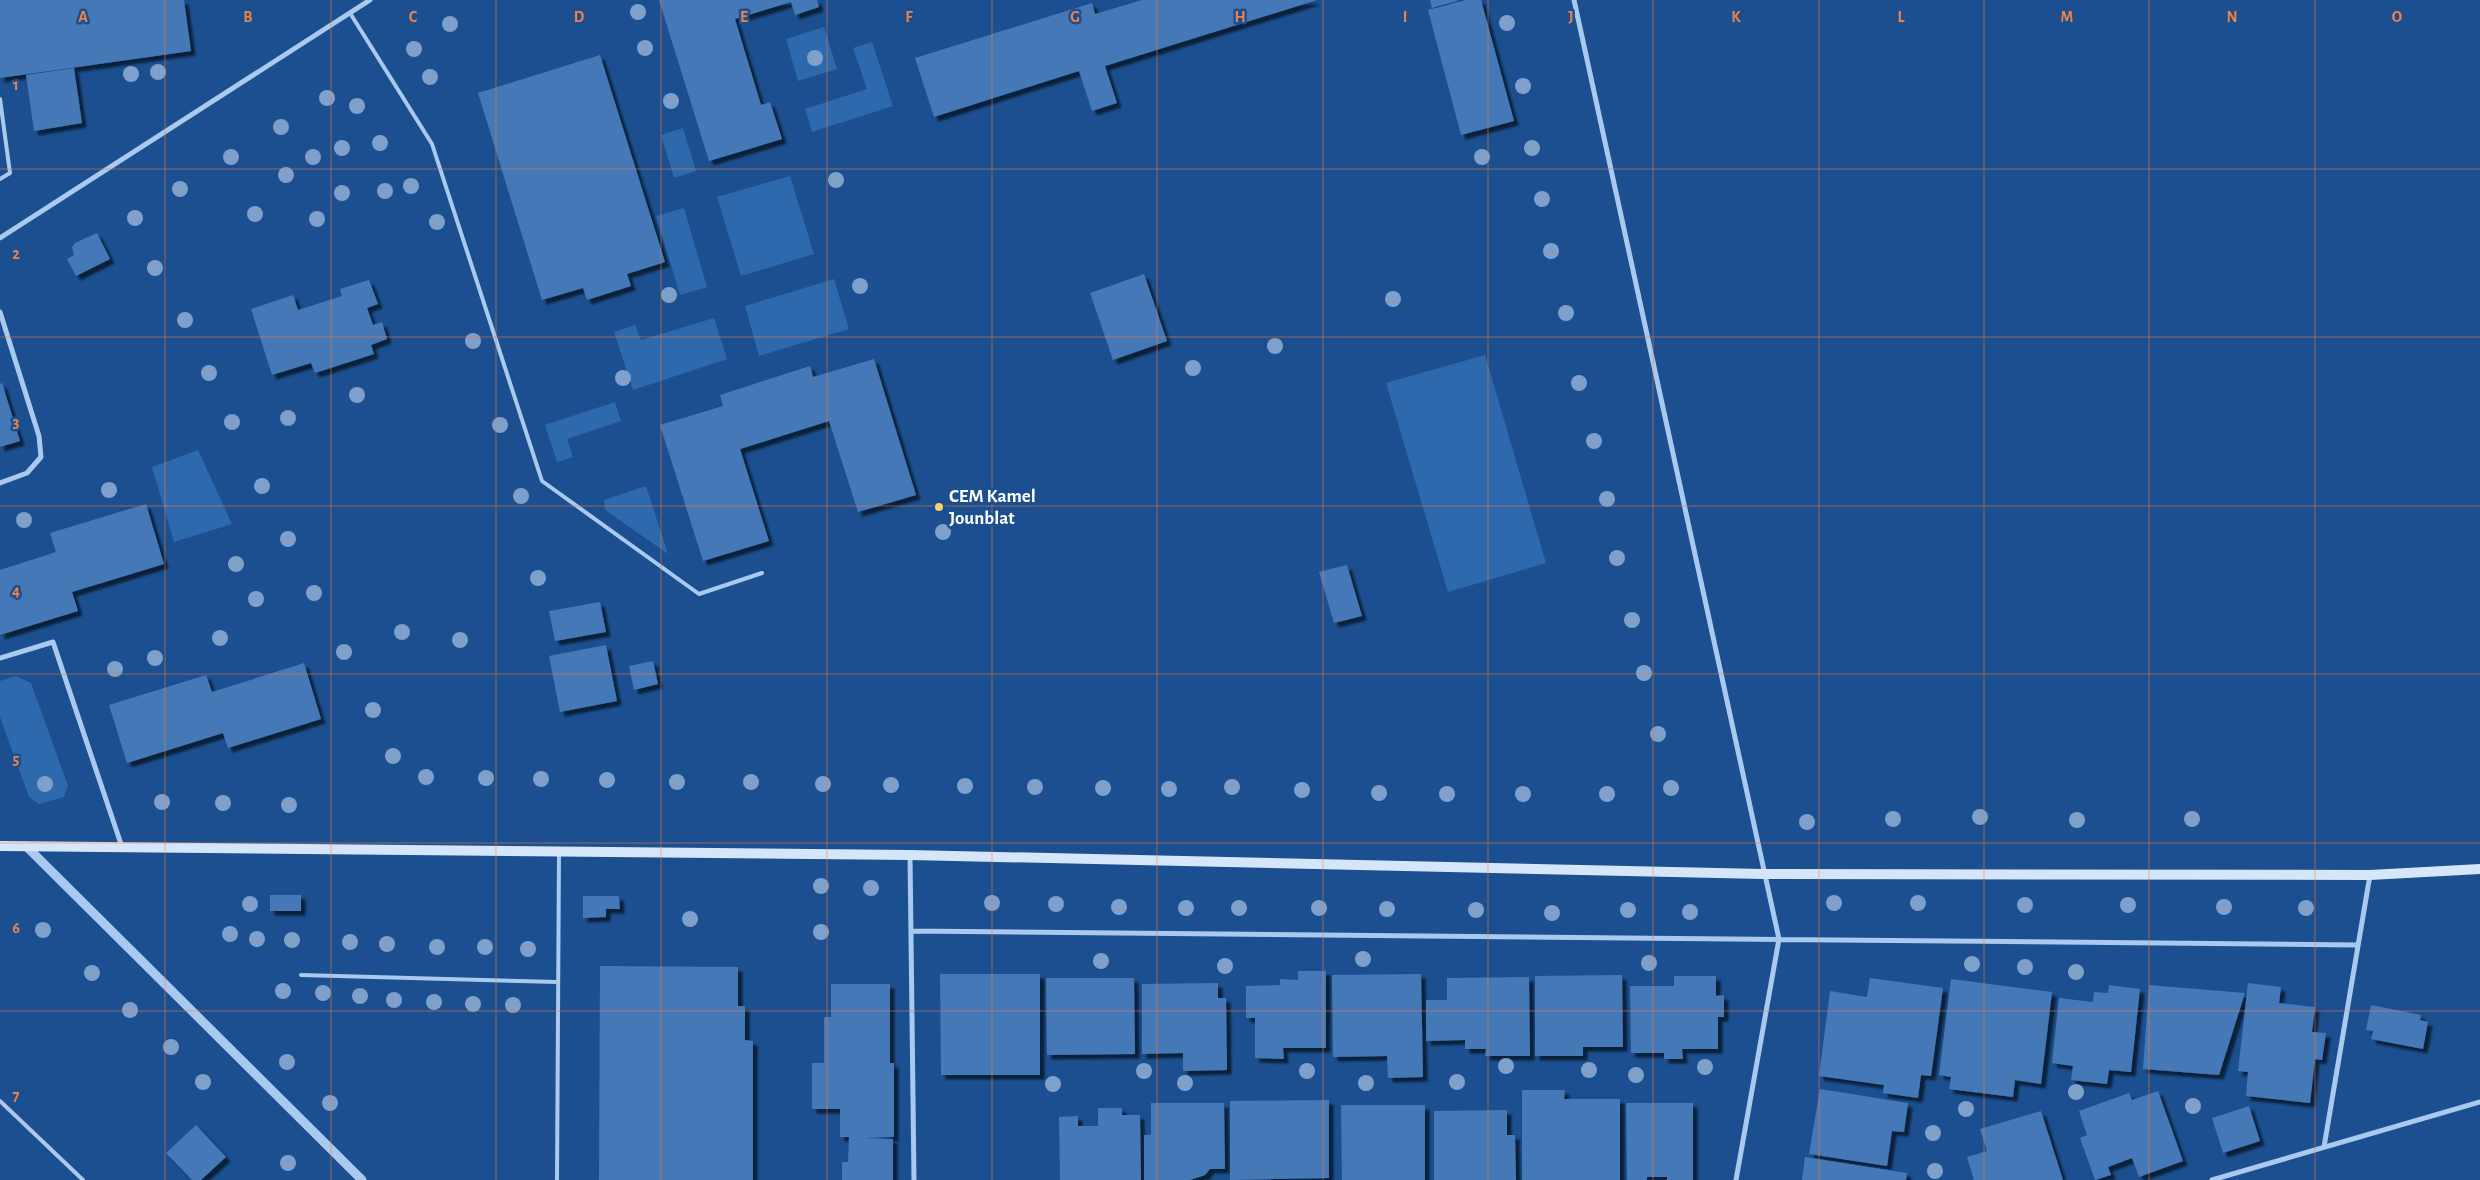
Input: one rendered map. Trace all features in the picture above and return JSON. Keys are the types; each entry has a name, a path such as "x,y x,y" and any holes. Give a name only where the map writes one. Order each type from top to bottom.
{"main road":[{"path":"0,846 910,855 1763,874 2370,875 2480,869"}],"street":[{"path":"0,238 370,0"},
{"path":"1574,0 1763,874 1779,939 1736,1180"},
{"path":"0,312 39,436 41,457 27,473 0,483"},
{"path":"0,658 53,642 122,847"},
{"path":"26,846 362,1180"},
{"path":"910,855 914,1180"},
{"path":"2324,1147 2370,875"},
{"path":"911,931 2357,945"},
{"path":"2212,1180 2480,1102"}],"lane":[{"path":"350,13 432,144 542,480 699,594 762,573"},
{"path":"0,99 10,173 0,179"},
{"path":"557,1180 559,851"},
{"path":"301,975 558,982"},
{"path":"0,1101 83,1180"}],"shaded area":[{"path":"824,27 837,69 798,81 786,39"},
{"path":"872,42 893,106 812,132 805,109 867,89 853,48"},
{"path":"683,128 696,171 674,178 661,135"},
{"path":"790,176 814,254 741,276 717,197"},
{"path":"684,208 707,287 680,295 656,216"},
{"path":"834,279 849,329 759,356 745,306"},
{"path":"714,318 727,359 633,390 614,332 635,325 641,340"},
{"path":"1485,355 1546,563 1448,592 1386,383"},
{"path":"615,402 621,421 567,439 573,457 557,462 545,425"},
{"path":"198,450 232,524 174,542 152,467"},
{"path":"646,486 668,554 605,510 604,500"},
{"path":"16,676 31,683 68,786 64,797 39,804 29,797 0,717 0,681"}],"building":[{"path":"0,0 184,0 191,51 0,78"},
{"path":"659,0 817,0 819,7 795,15 791,2 735,19 761,105 770,102 782,139 709,161"},
{"path":"1142,0 1317,0 1105,66 1117,103 1092,111 1079,71 934,117 915,58 1092,3 1095,14"},
{"path":"1430,0 1457,0 1457,1 1432,8"},
{"path":"1466,0 1481,0 1514,121 1461,135 1428,10"},
{"path":"600,55 665,262 627,274 631,286 587,300 583,288 542,300 478,93"},
{"path":"74,68 82,123 34,131 26,75"},
{"path":"97,233 110,259 76,276 67,259 74,255 72,247 75,243"},
{"path":"1144,274 1167,341 1113,360 1090,293"},
{"path":"369,280 378,304 367,308 373,325 382,322 387,339 371,345 374,354 315,373 311,363 272,375 251,309 293,295 298,310 342,296 340,289"},
{"path":"874,359 916,495 858,512 829,421 740,449 769,541 703,561 660,425 723,406 720,395 810,366 813,377"},
{"path":"2,383 20,441 0,447 0,384"},
{"path":"146,504 164,564 72,592 78,611 0,635 0,570 56,552 50,533"},
{"path":"1347,565 1362,616 1334,623 1319,572"},
{"path":"600,602 606,632 555,641 549,611"},
{"path":"606,645 617,701 560,712 549,656"},
{"path":"653,661 658,684 634,690 629,666"},
{"path":"304,663 321,719 228,748 223,733 127,763 109,705 206,675 212,692"},
{"path":"270,895 301,895 301,911 270,911"},
{"path":"583,896 619,896 620,909 606,909 606,917 583,918"},
{"path":"600,966 738,967 738,1006 745,1006 745,1040 753,1041 753,1180 599,1180"},
{"path":"1298,971 1326,971 1326,1048 1283,1048 1284,1059 1255,1058 1255,1018 1246,1018 1246,986 1280,985 1280,979 1298,980"},
{"path":"940,974 1040,974 1040,1075 941,1075"},
{"path":"1421,974 1423,1077 1388,1078 1387,1056 1333,1057 1332,975"},
{"path":"1622,975 1623,1047 1583,1047 1583,1056 1535,1056 1535,976"},
{"path":"1674,976 1716,976 1716,996 1724,995 1724,1017 1718,1017 1718,1049 1682,1049 1683,1059 1664,1059 1664,1053 1631,1053 1630,986 1674,986"},
{"path":"1529,977 1530,1056 1485,1056 1486,1049 1465,1049 1465,1040 1426,1041 1426,1000 1447,1000 1447,978"},
{"path":"1046,978 1134,978 1135,1054 1047,1055"},
{"path":"1870,978 1943,988 1931,1076 1921,1075 1918,1098 1883,1093 1884,1085 1819,1076 1830,991 1867,997"},
{"path":"1951,979 2052,992 2041,1084 2015,1080 2013,1097 1949,1089 1951,1077 1939,1075"},
{"path":"1218,983 1218,998 1226,998 1227,1070 1183,1071 1183,1053 1142,1054 1142,984"},
{"path":"2248,983 2281,987 2279,1003 2315,1007 2312,1032 2326,1033 2322,1060 2315,1059 2310,1103 2246,1096 2248,1072 2238,1071"},
{"path":"831,984 890,984 890,1063 894,1063 894,1137 864,1138 893,1139 893,1180 842,1180 842,1162 848,1162 849,1137 840,1137 840,1109 812,1109 812,1063 824,1063 824,1017 831,1017"},
{"path":"2109,985 2140,989 2131,1072 2109,1070 2107,1084 2071,1080 2073,1066 2052,1063 2059,998 2093,1002 2094,992 2108,993"},
{"path":"2149,985 2245,993 2219,1075 2143,1069"},
{"path":"2371,1005 2421,1015 2420,1020 2428,1022 2423,1049 2371,1039 2373,1031 2366,1030"},
{"path":"1820,1089 1908,1103 1904,1132 1892,1131 1887,1166 1809,1154"},
{"path":"1522,1090 1565,1090 1564,1099 1620,1099 1620,1180 1522,1180"},
{"path":"2158,1091 2183,1161 2139,1177 2132,1158 2108,1167 2111,1175 2095,1180 2080,1138 2087,1135 2079,1111 2129,1093 2132,1100"},
{"path":"1329,1100 1329,1178 1230,1180 1230,1101"},
{"path":"1151,1103 1224,1103 1225,1169 1210,1169 1205,1175 1190,1180 1144,1180 1144,1135 1151,1135"},
{"path":"1626,1103 1693,1103 1693,1180 1667,1180 1667,1177 1647,1177 1647,1180 1627,1180"},
{"path":"1341,1105 1425,1105 1425,1180 1342,1180"},
{"path":"2249,1106 2260,1141 2223,1153 2212,1118"},
{"path":"1098,1108 1122,1108 1122,1115 1140,1115 1141,1180 1060,1180 1059,1117 1078,1116 1078,1126 1098,1126"},
{"path":"1507,1110 1507,1135 1515,1135 1516,1180 1434,1180 1434,1111"},
{"path":"2041,1111 2063,1180 1974,1180 1967,1157 1987,1151 1980,1129"},
{"path":"196,1125 226,1157 201,1180 192,1180 166,1153"},
{"path":"1805,1157 1907,1173 1906,1180 1802,1180"}],"place":[{"name":"CEM Kamel Jounblat","path":"939,507"}]}
